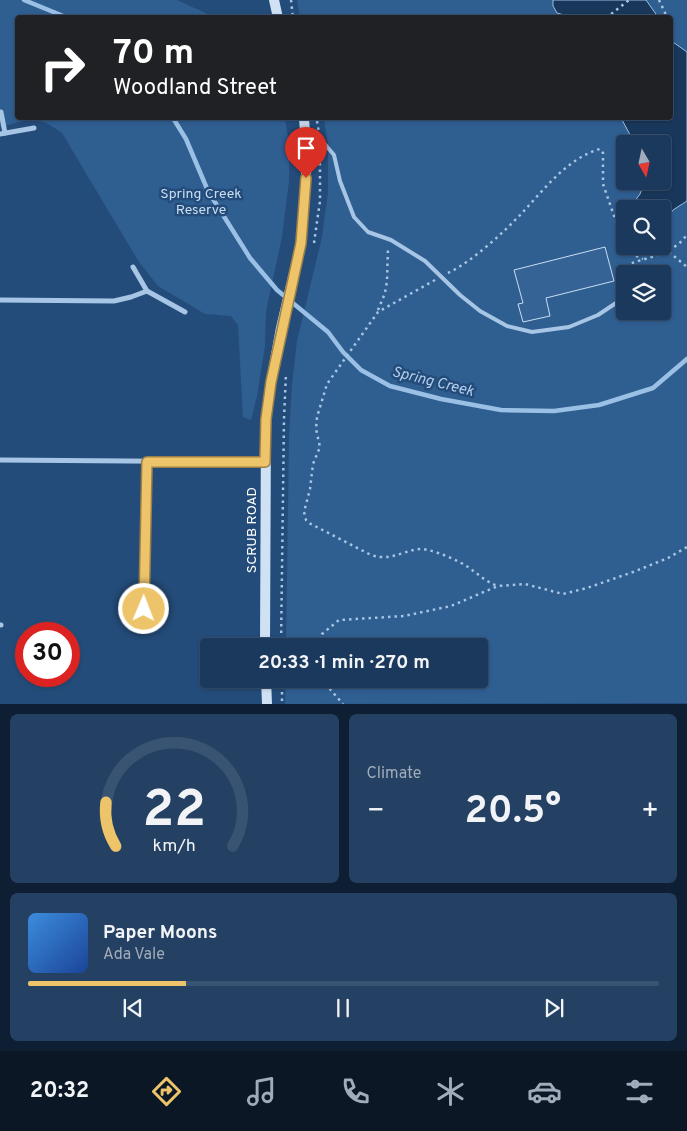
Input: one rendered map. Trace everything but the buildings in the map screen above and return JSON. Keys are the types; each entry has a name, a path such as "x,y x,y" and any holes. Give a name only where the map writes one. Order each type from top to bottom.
{"main road":[{"path":"274,0 277,15"},
{"name":"SCRUB ROAD","path":"266,638 265,462 268,401 281,328 301,243 306,196 304,120"},
{"path":"266,688 266,704"}],"street":[{"path":"1,112 3,134 34,128"},
{"path":"133,267 147,291 185,312"},
{"path":"0,300 114,301 147,291"},
{"path":"0,460 265,462"},
{"path":"147,462 144,609 160,623"},
{"path":"126,621 144,609"}],"lane":[{"path":"306,142 324,142 334,154 343,189 354,217 368,232 388,240 426,261 441,277 480,311 507,326 532,332 569,327 598,316 616,303"}],"path":[{"path":"291,0 293,15"},
{"path":"610,15 629,0"},
{"path":"659,0 666,15"},
{"path":"378,312 460,267 519,216 576,159 600,149 603,153 603,184 616,221"},
{"path":"671,250 683,242 687,234"},
{"path":"388,240 387,281 378,312 327,384 317,417 316,429 320,447 313,464 310,489 304,512 306,520 333,537 380,558 396,557 420,549 429,550 466,566 490,583 498,586"},
{"path":"671,253 687,267"},
{"path":"636,255 644,259"},
{"path":"629,265 656,255"},
{"path":"281,638 284,419 287,366"},
{"path":"320,638 338,620 404,616 451,606 498,586 526,584 563,594 587,588 632,572 668,558 687,547"},
{"path":"282,688 282,704"},
{"path":"329,688 343,704"}],"green space":[{"name":"Spring Creek Reserve","path":"0,0 177,0 210,15 15,15 15,120 32,120 0,127"},
{"path":"297,0 687,0 687,703 285,704 286,688 488,688 488,638 286,638 289,436 292,385 297,341 322,237 328,192 328,145 324,120 673,120 673,15 300,15"},
{"name":"Spring Creek Reserve","path":"32,120 285,120 289,143 289,181 282,237 266,311 265,346 251,420 243,417 238,325 231,316 205,314 158,286 139,262 62,133 39,121"}],"shaded area":[{"path":"553,0 646,0 657,15 564,15 557,13 553,6"},
{"path":"673,42 687,52 687,201 671,213 671,200 636,200 642,190 671,190 671,135 630,135 622,120 673,120"}],"waterway":[{"name":"Spring Creek","path":"24,0 61,15"},
{"name":"Spring Creek","path":"174,120 186,139 208,191 250,258 277,290 328,332 343,352 361,370 390,386 441,399 501,410 554,411 599,405 653,388 687,359"}],"route":[{"path":"144,609 147,462 265,462 266,419 271,382 281,328 301,243 306,178"}]}
